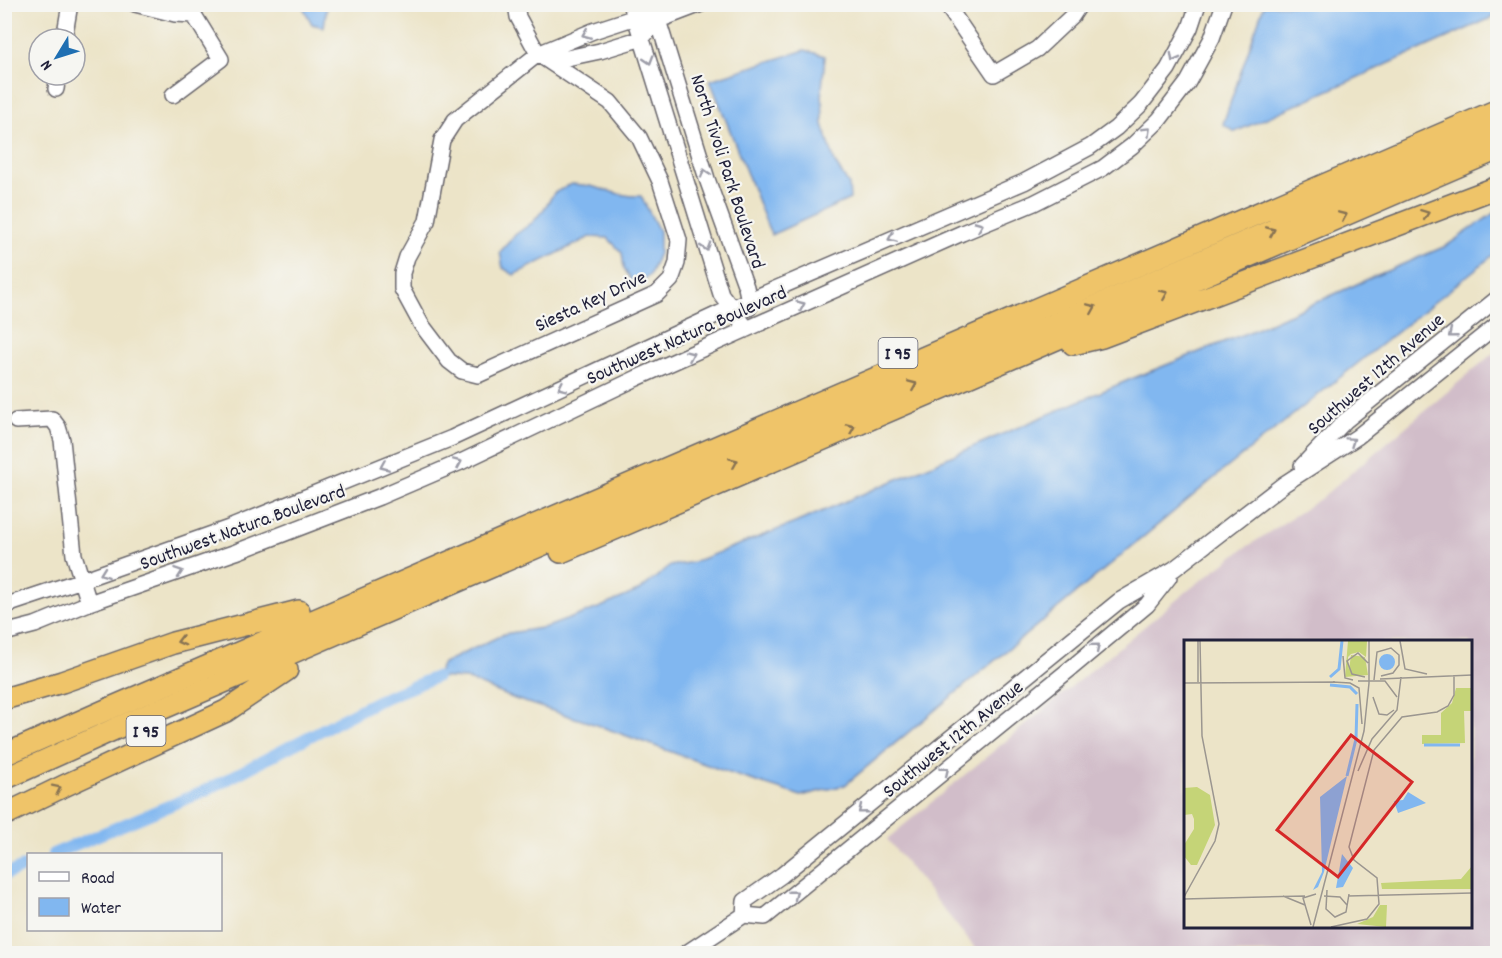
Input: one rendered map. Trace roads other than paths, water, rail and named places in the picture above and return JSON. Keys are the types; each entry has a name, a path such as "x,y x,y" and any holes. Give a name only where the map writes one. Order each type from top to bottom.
{"highway":[{"name":"I 95","path":"4,740 119,688 1497,95"},
{"path":"4,755 1497,110"},
{"path":"4,778 1497,133"},
{"name":"I 95","path":"4,794 1497,149"},
{"path":"1014,358 1102,337 1497,187"},
{"path":"4,699 173,644 299,611"},
{"path":"4,815 226,711 287,670"}],"street":[{"path":"66,27 70,4"},
{"path":"135,4 175,14 194,15 221,59 173,95"},
{"name":"Siesta Key Drive","path":"516,4 518,17 538,54 610,102 639,137 660,182 679,240 677,263 671,280 657,294 478,375 462,371 449,361 421,324 402,289 402,273 407,257 427,221 442,140 455,120 538,54"},
{"name":"North Tivoli Park Boulevard","path":"653,4 707,179 744,282 749,301 747,329"},
{"path":"538,54 567,58 600,51 642,38 659,20 701,4"},
{"path":"946,4 994,74 1037,49 1072,16 1080,4"},
{"name":"Southwest Natura Boulevard","path":"4,606 229,528 452,438 731,308 1024,182 1090,147 1116,128 1141,104 1168,69 1190,28 1198,4"},
{"name":"Southwest Natura Boulevard","path":"4,633 36,625 89,603 236,552 379,497 463,461 637,378 1034,203 1103,168 1132,146 1158,120 1188,82 1212,38 1224,4"},
{"path":"633,11 721,294 747,329"},
{"path":"538,54 633,11 659,20"},
{"path":"668,123 688,117"},
{"path":"694,208 715,201"},
{"name":"Southwest 12th Avenue","path":"1284,484 1345,421 1497,298"},
{"name":"Southwest 12th Avenue","path":"744,915 745,901 782,875 1119,602 1174,570 1284,484 1358,437 1497,324"},
{"path":"16,421 52,419 58,427 63,452 74,555 89,603"},
{"name":"Southwest 12th Avenue","path":"686,954 744,915 765,917 1147,605 1174,570"}],"water":[{"path":"1497,4 1498,15 1235,132 1223,124 1264,5"},
{"path":"302,5 327,5 324,27 312,24"},
{"path":"805,50 825,56 822,88 823,124 835,163 849,185 850,199 771,235 710,80"},
{"path":"571,184 641,196 659,231 659,253 650,275 635,286 624,268 622,253 608,238 590,237 514,275 503,268 500,252 515,235 533,222 554,193"},
{"path":"1497,211 1497,252 1219,474 845,785 801,796 515,699 466,679 436,677 443,663 504,634 547,627 601,607 640,590 670,566 694,562 795,523 1131,379 1254,330 1446,246"}],"waterway":[{"path":"55,853 207,790 377,701 436,677"},
{"path":"4,875 27,865"}]}
